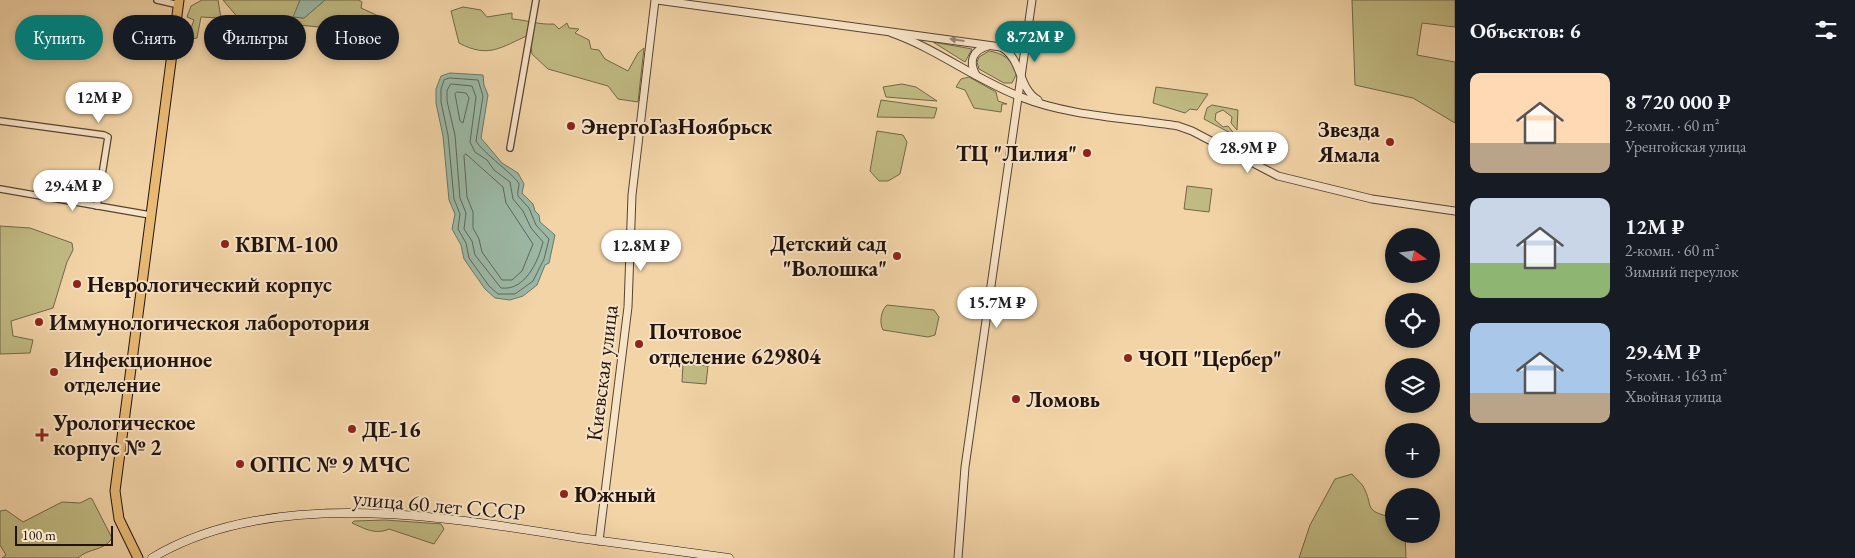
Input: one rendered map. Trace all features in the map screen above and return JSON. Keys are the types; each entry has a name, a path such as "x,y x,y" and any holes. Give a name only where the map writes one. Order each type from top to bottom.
{"main road":[{"path":"138,558 119,520 115,491 179,3"},
{"name":"улица 60 лет СССР","path":"152,558 191,538 223,528 262,520 328,514 421,517 729,558"}],"street":[{"path":"157,0 179,3"},
{"path":"510,148 536,0"},
{"path":"656,0 999,46 1012,47 1021,43 1028,29"},
{"name":"Киевская улица","path":"599,540 628,307 632,195 656,0"},
{"path":"958,558 965,468 1032,0"},
{"path":"892,32 927,46 976,75 1019,97 1048,106 1178,126 1192,131 1278,176 1372,199 1455,211"},
{"path":"976,75 972,66 974,55 984,47 999,46 1014,58 1031,96 1048,106"},
{"path":"998,86 1013,88 1020,83 1022,78"},
{"path":"0,121 108,137 97,206"},
{"path":"0,190 150,215"}],"shaded area":[{"path":"202,0 218,0 220,15 204,15 204,17 201,17 197,38 194,39 194,15 188,15 191,6"},
{"path":"223,0 300,0 295,15 236,15"},
{"path":"325,0 359,0 362,2 361,8 376,15 316,15 316,27 306,26 306,16"},
{"path":"1352,0 1455,0 1455,27 1422,23 1417,55 1455,62 1455,123 1413,98 1355,85"},
{"path":"463,7 481,10 487,17 512,13 512,19 554,24 559,29 567,23 569,28 579,29 575,33 589,40 591,49 599,50 605,59 628,71 638,53 644,48 638,102 618,99 608,86 548,69 532,54 529,35 495,50 487,51 469,48 459,43 451,11"},
{"path":"933,42 972,49 965,62"},
{"path":"989,51 1002,55 1012,64 1017,73 1012,83 1004,83 979,69 977,62 979,57"},
{"path":"969,77 996,92 998,101 1007,104 1002,104 1001,112 974,108 965,90 956,87 961,79"},
{"path":"902,84 916,87 937,101 886,97 883,87"},
{"path":"1156,87 1208,94 1197,110 1190,109 1185,113 1153,103"},
{"path":"881,100 937,108 934,118 877,117"},
{"path":"1212,105 1238,110 1237,130 1231,123 1232,117 1223,110 1216,113 1215,120 1223,127 1228,126 1236,136 1204,119 1207,108"},
{"path":"877,131 903,135 907,142 900,174 888,181 879,181 870,171"},
{"path":"1187,186 1212,189 1209,212 1184,209"},
{"path":"0,226 30,228 72,243 73,250 67,262 53,308 11,321 13,336 33,340 30,353 0,354"},
{"path":"887,305 934,310 939,317 935,335 928,337 883,330 881,317"},
{"path":"683,364 708,366 706,384 682,382"},
{"path":"1352,474 1363,486 1373,510 1385,515 1385,543 1405,543 1406,558 1299,558 1310,525 1335,479"},
{"path":"90,498 112,538 105,545 87,552 78,558 2,558 6,555 0,545 0,511 6,510 23,522 62,502 80,503"},
{"path":"385,520 441,524 444,529 434,544 389,529 375,531 352,523 354,521"}],"water":[{"path":"300,0 325,0 306,16 294,15"},
{"path":"450,73 483,75 488,95 481,138 502,163 518,173 524,184 522,193 533,204 535,211 539,215 540,222 555,235 549,263 545,265 537,285 523,296 510,300 495,298 485,289 464,259 461,245 452,229 455,214 449,200 443,136 436,103 436,89 441,76"}],"place":[{"name":"ЭнергоГазНоябрьск","path":"571,126"},
{"name":"Звезда Ямала","path":"1390,142"},
{"name":"ТЦ \"Лилия\"","path":"1087,153"},
{"name":"КВГМ-100","path":"225,244"},
{"name":"Детский сад \"Волошка\"","path":"897,256"},
{"name":"Неврологический корпус","path":"77,284"},
{"name":"Иммунологическоя лаборотория","path":"39,322"},
{"name":"Почтовое отделение 629804","path":"639,344"},
{"name":"ЧОП \"Цербер\"","path":"1128,358"},
{"name":"Инфекционное отделение","path":"54,372"},
{"name":"Ломовь","path":"1016,399"},
{"name":"ДЕ-16","path":"352,429"},
{"name":"Урологическое корпус № 2","path":"42,435"},
{"name":"ОГПС № 9 МЧС","path":"240,464"},
{"name":"Южный","path":"564,494"}]}
